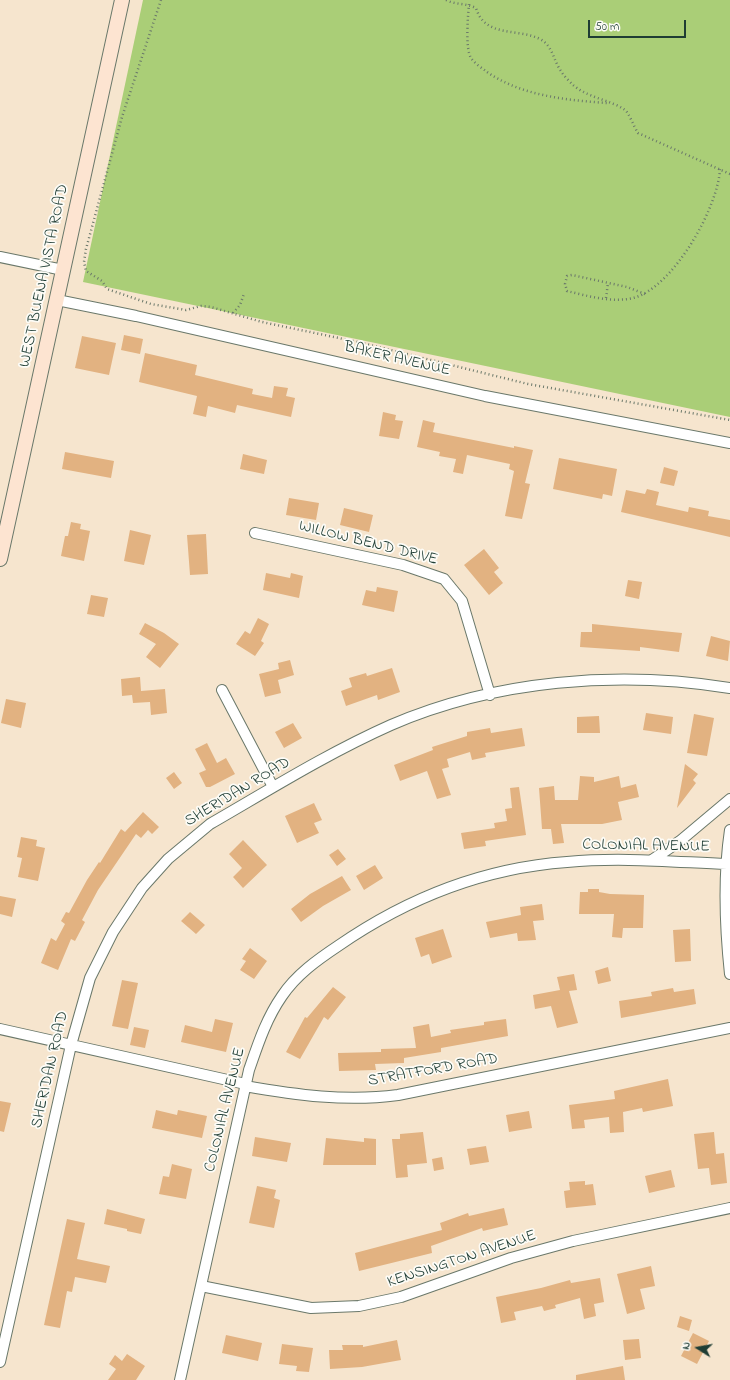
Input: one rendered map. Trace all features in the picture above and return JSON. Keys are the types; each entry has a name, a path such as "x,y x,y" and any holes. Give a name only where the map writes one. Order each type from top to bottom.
{"street":[{"name":"WEST BUENA VISTA ROAD","path":"0,559 122,0"},
{"path":"0,257 63,270"},
{"name":"BAKER AVENUE","path":"57,300 143,317 485,396 730,443"},
{"name":"WILLOW BEND DRIVE","path":"255,533 403,566 444,579 462,601 490,695"},
{"name":"SHERIDAN ROAD","path":"0,1362 71,1045 90,978 113,932 142,888 168,859 191,837 210,824 273,787 347,746 392,725 441,708 490,695 562,682 626,679 696,683 730,688"},
{"path":"222,690 273,787"},
{"path":"652,860 680,841 730,799"},
{"path":"730,830 727,864 726,914 730,974"},
{"name":"COLONIAL AVENUE","path":"180,1380 245,1086 263,1030 282,996 298,977 363,928 405,906 442,890 502,872 568,862 627,859 727,864"},
{"name":"STRATFORD ROAD","path":"0,1029 241,1083 245,1086 310,1097 373,1099 464,1083 730,1028"},
{"name":"KENSINGTON AVENUE","path":"201,1286 311,1308 360,1306 401,1297 511,1258 566,1243 730,1208"}],"path":[{"path":"161,0 122,117 86,250 84,267 86,271 102,281 107,289 151,304 186,310 201,306 233,313 262,322 358,342 528,384 730,420"},
{"path":"446,0 451,3 469,4 476,8 479,17 484,24 498,29 539,38 548,44 561,71 574,85 590,95 626,110 630,116 632,125 638,133 730,174"},
{"path":"469,4 468,49 470,58 477,65 499,80 533,93 561,99 610,104"},
{"path":"645,294 628,287 608,284 572,275 567,276 565,284 567,291 606,298 633,298 645,294 667,276 692,244 716,195 720,169"},
{"path":"606,298 608,284"},
{"path":"233,313 240,305 244,294"}],"green space":[{"path":"143,0 730,0 730,417 83,282"}],"building":[{"path":"124,335 143,339 140,354 121,350"},
{"path":"82,336 116,343 109,375 75,368"},
{"path":"145,353 197,365 195,375 253,389 252,394 272,398 274,386 288,388 286,396 295,398 291,417 237,405 235,413 208,406 206,417 193,414 197,396 139,382"},
{"path":"383,412 396,415 395,420 403,421 399,439 379,436"},
{"path":"423,420 435,423 433,432 514,448 514,446 533,450 525,483 530,484 522,519 505,516 514,471 509,469 510,464 467,455 463,474 453,472 456,459 439,456 440,452 417,447"},
{"path":"65,452 114,461 111,478 62,469"},
{"path":"243,454 267,460 264,474 240,469"},
{"path":"559,458 617,469 612,496 603,494 602,499 553,489"},
{"path":"664,467 678,471 674,486 660,483"},
{"path":"647,489 659,492 656,505 688,512 689,507 709,511 708,516 730,520 730,537 621,512 626,490 645,494"},
{"path":"289,498 319,503 316,520 286,515"},
{"path":"344,508 373,515 369,532 340,525"},
{"path":"71,522 81,524 80,529 90,531 84,561 61,556 65,536 68,536"},
{"path":"130,530 151,535 144,565 124,561"},
{"path":"206,534 208,574 190,575 187,535"},
{"path":"484,549 499,568 494,572 503,583 489,595 464,565"},
{"path":"266,573 290,578 291,573 303,576 299,598 263,590"},
{"path":"628,580 642,582 639,599 625,596"},
{"path":"377,587 398,591 394,612 362,605 366,590 376,592"},
{"path":"91,595 108,598 104,617 87,614"},
{"path":"258,618 269,624 261,641 264,643 255,656 236,644 245,631 250,634"},
{"path":"145,623 164,633 179,644 160,668 146,657 156,644 139,634"},
{"path":"592,624 682,633 679,652 640,647 640,651 580,647 581,632 592,632"},
{"path":"711,636 730,641 728,661 706,656"},
{"path":"290,660 294,675 278,680 281,693 265,697 259,674 279,669 278,663"},
{"path":"392,668 400,692 378,700 377,695 346,706 341,691 352,687 349,678 366,673 367,676"},
{"path":"140,677 141,691 165,689 167,713 151,715 150,702 133,703 132,695 122,696 121,679"},
{"path":"6,699 26,703 21,728 1,723"},
{"path":"646,713 673,717 671,734 643,730"},
{"path":"694,714 714,718 707,756 687,753"},
{"path":"599,716 600,733 577,733 577,717"},
{"path":"293,723 302,738 284,748 275,732"},
{"path":"490,728 491,733 522,728 525,746 485,753 486,757 472,760 470,752 447,759 449,767 442,769 451,795 437,799 427,771 400,781 394,765 433,750 432,747 467,736 467,732"},
{"path":"207,743 217,763 226,758 235,774 210,787 206,787 199,773 206,770 195,749"},
{"path":"685,764 698,774 693,780 696,783 677,808"},
{"path":"174,772 182,783 174,789 166,778"},
{"path":"580,776 594,777 594,782 619,776 621,788 636,784 639,797 618,802 622,820 602,824 561,824 564,843 553,844 551,829 542,829 539,788 554,786 555,800 578,800"},
{"path":"519,787 526,835 485,841 486,846 464,849 461,833 495,828 494,823 507,821 505,809 512,808 510,788"},
{"path":"314,803 322,820 314,823 319,833 297,843 285,816"},
{"path":"143,812 159,827 152,834 148,830 141,838 136,834 98,890 82,920 85,922 75,941 71,939 58,970 41,963 51,938 56,941 65,924 61,921 66,912 69,913 87,880 99,862 100,863 121,829 125,832"},
{"path":"21,837 37,840 36,846 45,848 38,881 18,877 22,858 17,857"},
{"path":"243,840 267,865 243,888 233,877 242,868 229,854"},
{"path":"338,849 346,859 337,866 329,855"},
{"path":"375,865 383,878 364,890 356,876"},
{"path":"342,876 351,890 323,906 301,922 291,909 310,894"},
{"path":"588,889 599,889 599,892 610,894 644,895 643,928 623,928 622,938 612,937 614,914 579,914 580,892 588,892"},
{"path":"0,896 16,899 12,917 0,914"},
{"path":"542,904 544,920 533,921 536,940 518,941 517,933 490,938 486,922 521,915 520,907"},
{"path":"190,912 205,925 196,934 181,921"},
{"path":"443,929 452,957 432,964 429,954 421,957 415,938"},
{"path":"690,929 691,961 675,962 673,930"},
{"path":"250,948 267,961 254,979 240,970 246,961 242,959"},
{"path":"608,967 611,981 598,984 595,971"},
{"path":"574,974 577,990 569,991 578,1023 557,1028 551,1006 535,1009 533,995 560,990 557,977"},
{"path":"122,980 138,983 128,1029 112,1026"},
{"path":"333,987 346,997 328,1020 324,1017 300,1059 286,1052 305,1017 307,1018"},
{"path":"673,988 674,992 694,989 696,1004 621,1018 619,1001 652,996 651,992"},
{"path":"215,1019 233,1023 226,1052 181,1042 185,1025 212,1032"},
{"path":"506,1019 508,1036 441,1048 441,1052 404,1058 404,1063 375,1064 376,1070 339,1071 338,1053 381,1052 381,1049 416,1048 413,1027 429,1024 431,1037 451,1033 450,1030 484,1025 484,1022"},
{"path":"134,1027 149,1030 145,1048 130,1045"},
{"path":"668,1079 673,1106 643,1112 642,1108 623,1112 624,1132 610,1133 609,1117 584,1120 585,1128 572,1129 569,1105 615,1099 614,1091"},
{"path":"0,1101 11,1103 4,1132 0,1131"},
{"path":"156,1110 177,1115 178,1110 207,1116 202,1138 152,1128"},
{"path":"529,1111 532,1128 509,1132 506,1115"},
{"path":"423,1132 427,1163 407,1165 408,1177 396,1178 392,1139 400,1139 400,1134"},
{"path":"714,1132 716,1154 724,1153 727,1183 711,1185 709,1168 698,1169 694,1134"},
{"path":"255,1137 291,1143 287,1162 252,1156"},
{"path":"326,1138 364,1142 364,1138 376,1139 376,1165 323,1165"},
{"path":"486,1146 489,1162 470,1165 467,1149"},
{"path":"442,1157 444,1169 434,1171 432,1159"},
{"path":"172,1164 192,1169 186,1199 159,1194 163,1176 169,1177"},
{"path":"671,1170 675,1187 649,1193 645,1176"},
{"path":"585,1181 585,1185 593,1184 596,1205 566,1208 564,1191 570,1190 569,1182"},
{"path":"257,1186 276,1190 274,1198 280,1200 274,1228 249,1223"},
{"path":"504,1208 508,1225 483,1231 482,1228 431,1246 432,1253 359,1271 355,1253 442,1230 440,1223 468,1213 469,1216"},
{"path":"107,1209 145,1219 141,1234 104,1224"},
{"path":"67,1219 85,1223 77,1259 110,1266 106,1283 75,1277 72,1292 67,1291 60,1328 44,1325"},
{"path":"651,1266 655,1286 640,1289 645,1309 627,1314 617,1274"},
{"path":"600,1278 604,1302 594,1304 596,1316 584,1319 580,1298 555,1305 556,1308 544,1311 542,1306 514,1312 516,1320 501,1323 496,1297 541,1288 570,1280 571,1283"},
{"path":"680,1316 692,1320 689,1331 677,1327"},
{"path":"693,1333 709,1341 697,1364 681,1356"},
{"path":"226,1335 262,1343 258,1361 222,1353"},
{"path":"639,1339 641,1358 625,1360 623,1340"},
{"path":"397,1340 401,1360 362,1367 330,1369 329,1350 343,1350 342,1345 363,1345 363,1347"},
{"path":"282,1344 313,1348 309,1372 296,1371 297,1366 279,1364"},
{"path":"127,1354 145,1366 136,1380 108,1380 116,1369 109,1364 115,1355 122,1361"},
{"path":"623,1366 625,1380 576,1380 576,1375"}]}
